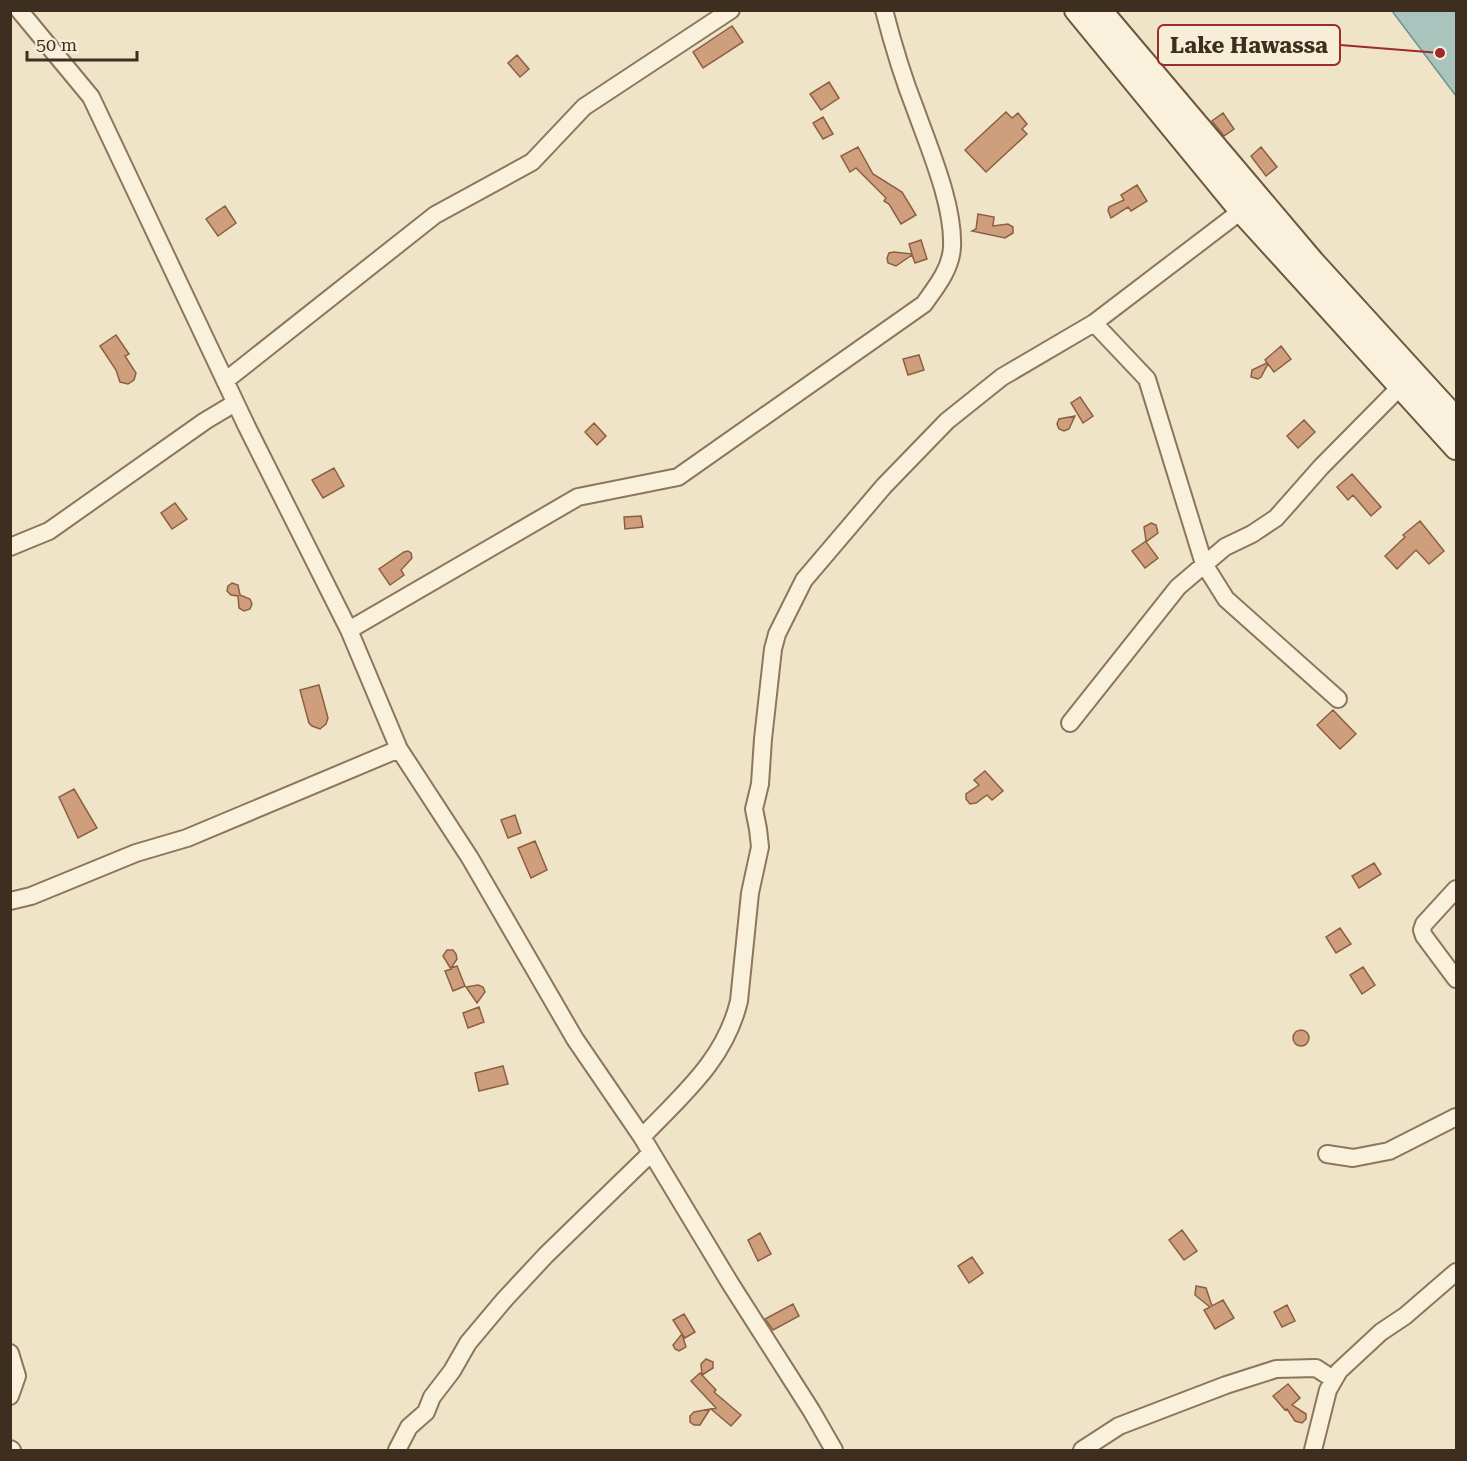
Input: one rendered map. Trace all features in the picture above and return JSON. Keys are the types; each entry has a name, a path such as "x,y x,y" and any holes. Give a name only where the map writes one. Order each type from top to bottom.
{"main road":[{"path":"1076,10 1248,202 1313,262 1456,419"},
{"path":"1100,10 1248,202 1400,387 1456,448"}],"street":[{"path":"19,10 91,97 235,403 349,630 399,748 470,858 575,1039 642,1137 834,1450"},
{"path":"225,381 435,215 532,162 584,107 731,10"},
{"path":"349,630 578,497 678,477 924,304 942,279 952,249 949,216 936,166 897,59 884,10"},
{"path":"642,1137 707,1067 721,1048 735,1016 739,1001 750,893 760,847 754,809 760,784 773,649 777,634 804,580 884,486 947,422 1002,377 1094,323 1248,202"},
{"path":"1094,323 1147,379 1204,564 1226,600 1338,699"},
{"path":"1070,723 1178,587 1225,547 1252,534 1276,518 1321,467 1400,387"},
{"path":"10,547 49,531 205,421 235,403"},
{"path":"10,901 31,896 136,853 187,838 399,748"},
{"path":"1456,889 1424,924 1422,930 1456,979"},
{"path":"1327,1154 1353,1158 1389,1151 1456,1117"},
{"path":"397,1450 410,1427 426,1412 432,1397 452,1371 468,1343 505,1299 546,1255 651,1154"},
{"path":"1313,1450 1323,1408 1334,1379 1349,1361 1381,1332 1405,1316 1456,1272"},
{"path":"10,1353 17,1376 10,1396"},
{"path":"1082,1450 1119,1426 1226,1385 1276,1369 1316,1368 1334,1379"}],"water":[{"path":"1392,11 1456,11 1456,96"}],"building":[{"path":"732,26 743,42 703,68 693,52"},
{"path":"517,55 529,69 520,77 508,63"},
{"path":"829,82 839,98 821,110 810,94"},
{"path":"1006,112 1012,118 1018,113 1027,124 1022,129 1027,134 986,172 965,150"},
{"path":"1223,113 1234,129 1224,136 1212,121"},
{"path":"823,117 833,134 823,139 813,123"},
{"path":"858,147 873,174 902,192 916,215 901,224 889,204 884,201 886,198 856,168 850,172 841,156"},
{"path":"1261,147 1277,167 1266,176 1251,156"},
{"path":"1137,185 1147,201 1131,211 1128,207 1111,218 1109,207 1124,200 1121,195"},
{"path":"225,206 236,223 218,236 206,219"},
{"path":"978,214 994,217 993,226 1008,224 1013,227 1013,233 1005,238 972,231 976,229"},
{"path":"921,240 927,259 915,263 912,255 896,266 888,263 889,253 912,254 909,244"},
{"path":"116,335 129,354 125,356 136,373 134,380 128,384 120,382 116,370 100,346"},
{"path":"1281,346 1291,359 1274,372 1268,364 1261,377 1258,379 1251,377 1252,370 1267,363 1265,360"},
{"path":"919,355 924,370 908,375 903,359"},
{"path":"1080,397 1093,416 1083,423 1071,403"},
{"path":"1075,416 1069,429 1064,431 1059,429 1057,424 1059,419"},
{"path":"1304,420 1315,432 1298,448 1287,436"},
{"path":"594,423 606,436 597,445 585,432"},
{"path":"334,468 344,486 323,498 312,480"},
{"path":"1352,474 1381,507 1371,516 1353,495 1348,500 1337,487"},
{"path":"175,503 187,519 172,529 161,513"},
{"path":"641,516 643,527 625,529 624,517"},
{"path":"1420,521 1444,551 1429,564 1416,550 1397,569 1385,556 1405,537 1403,535"},
{"path":"1151,523 1156,525 1158,533 1146,542 1158,558 1145,568 1132,551 1146,541 1144,527"},
{"path":"408,551 412,558 401,570 404,575 390,585 379,569"},
{"path":"232,583 238,585 240,595 250,599 252,604 250,609 244,611 239,608 238,596 231,595 227,591 228,586"},
{"path":"319,685 328,718 326,724 320,729 309,723 300,690"},
{"path":"1333,710 1356,734 1340,749 1317,725"},
{"path":"985,771 1003,791 992,800 987,795 976,803 970,804 966,799 966,794 979,785 974,780"},
{"path":"74,789 97,828 78,838 59,797"},
{"path":"515,815 521,833 508,838 501,820"},
{"path":"535,841 547,870 531,878 518,848"},
{"path":"1374,863 1381,874 1359,888 1352,876"},
{"path":"1340,928 1351,944 1336,953 1326,937"},
{"path":"447,950 453,950 456,954 457,959 451,968 457,966 465,986 453,991 445,971 451,969 443,956"},
{"path":"1363,967 1375,985 1362,994 1350,975"},
{"path":"478,985 483,987 485,992 477,1003 466,987"},
{"path":"479,1007 484,1022 468,1028 463,1013"},
{"path":"1301,1030 1309,1038 1301,1046 1293,1038"},
{"path":"503,1066 508,1084 479,1091 475,1073"},
{"path":"1182,1230 1197,1251 1184,1260 1169,1240"},
{"path":"760,1233 771,1254 758,1261 748,1240"},
{"path":"972,1257 983,1273 969,1283 958,1266"},
{"path":"1196,1286 1206,1288 1212,1306 1223,1300 1234,1318 1215,1329 1204,1310 1210,1307 1195,1295"},
{"path":"793,1304 799,1316 773,1330 765,1319"},
{"path":"1287,1305 1295,1321 1282,1327 1274,1312"},
{"path":"684,1314 695,1332 685,1338 673,1320"},
{"path":"682,1334 686,1347 679,1351 673,1345"},
{"path":"706,1359 713,1362 713,1368 702,1375 701,1364"},
{"path":"700,1373 716,1390 714,1392 741,1415 731,1426 711,1409 716,1408 691,1381"},
{"path":"1288,1384 1300,1398 1292,1405 1306,1414 1306,1419 1302,1423 1295,1421 1287,1409 1285,1410 1273,1396"},
{"path":"710,1409 700,1425 690,1422 690,1416 694,1412"}],"place":[{"name":"Lake Hawassa","path":"1440,53"}]}
